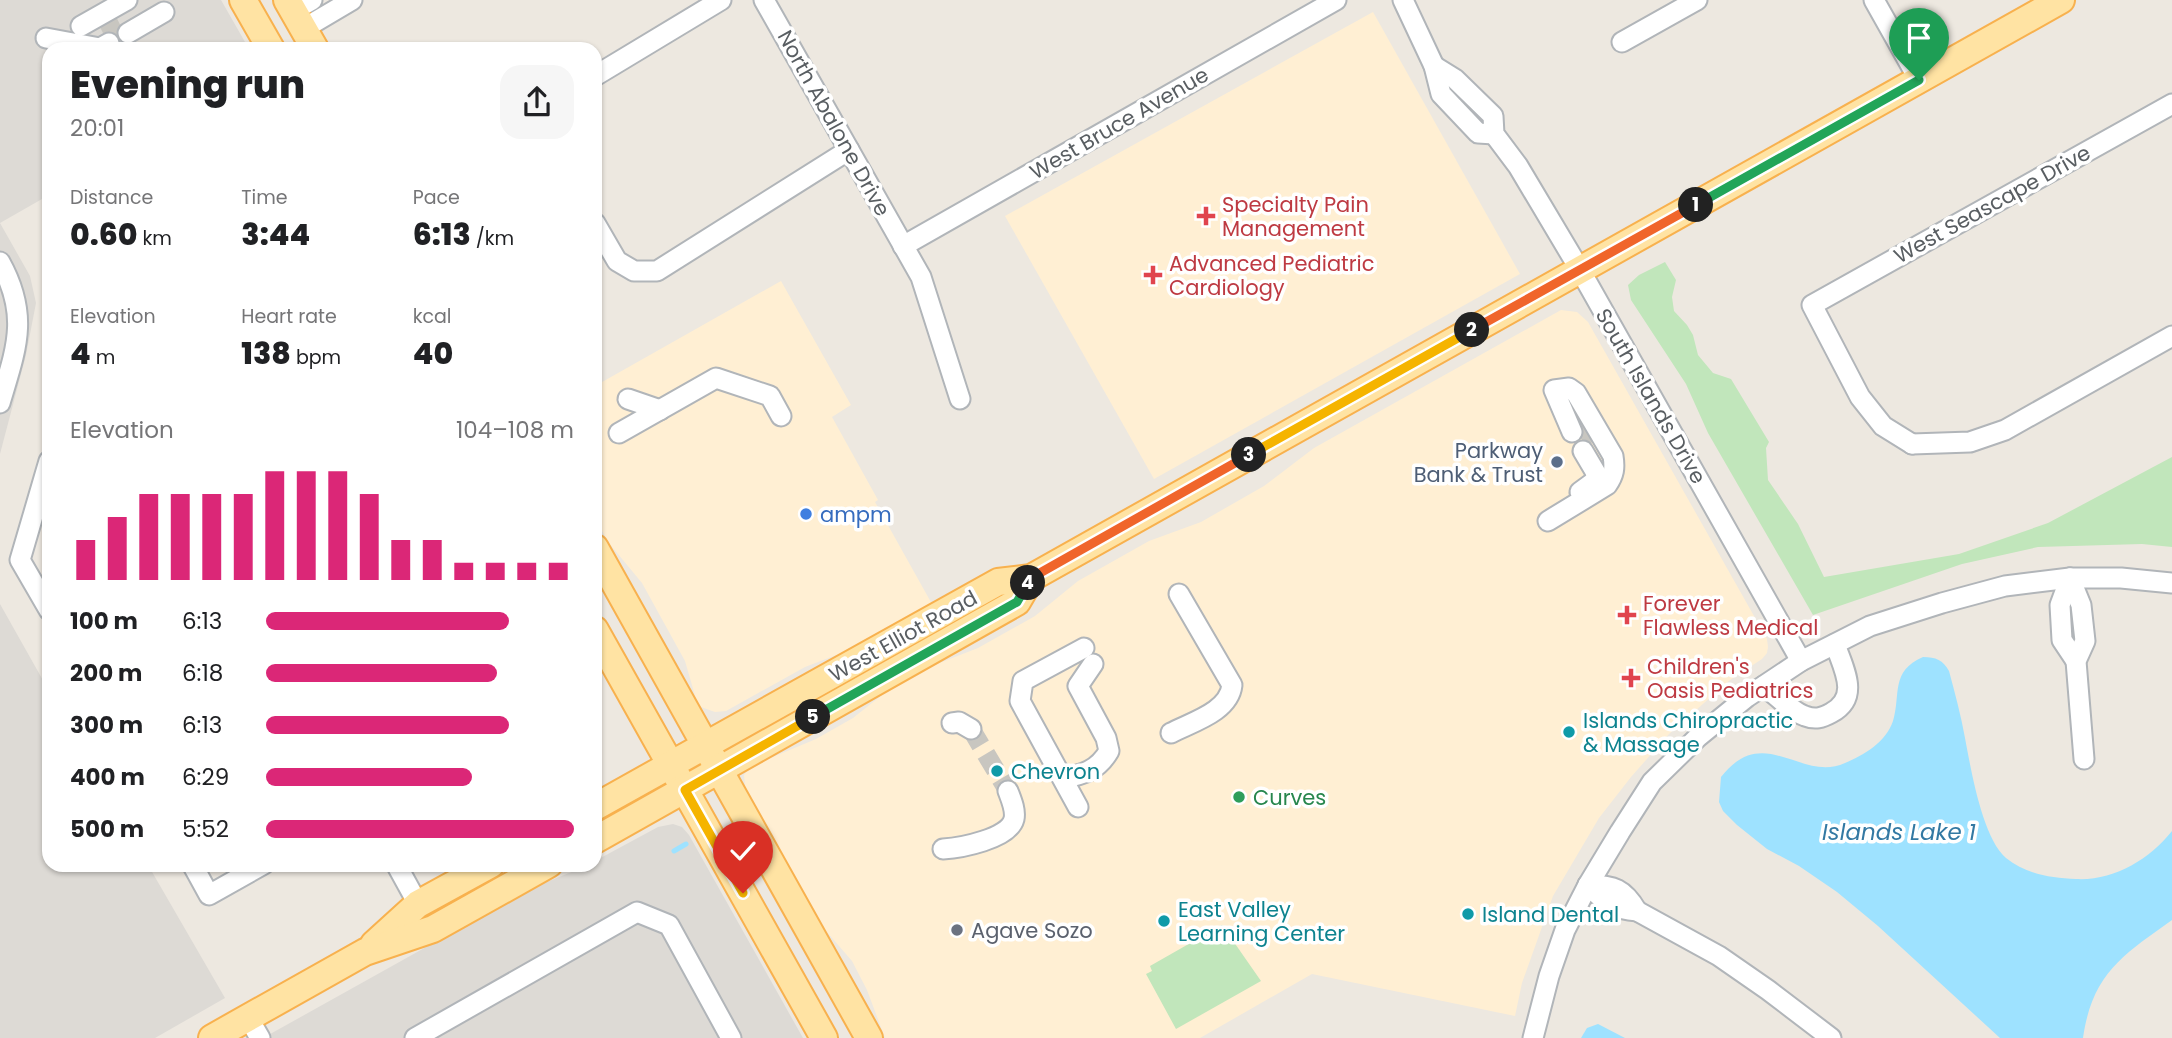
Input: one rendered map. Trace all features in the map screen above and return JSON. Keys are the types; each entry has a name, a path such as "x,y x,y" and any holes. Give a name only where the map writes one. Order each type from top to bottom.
{"main road":[{"path":"243,0 267,42"},
{"name":"West Elliot Road","path":"602,803 998,582 1031,578 2061,0"},
{"path":"602,561 869,1038"},
{"name":"West Elliot Road","path":"602,836 1017,602 1031,578"},
{"path":"602,642 824,1038"},
{"path":"212,1038 255,1028 365,952 418,904 476,872"},
{"path":"365,952 433,929 535,872"}],"street":[{"path":"302,18 352,0"},
{"path":"602,72 721,0"},
{"name":"North Abalone Drive","path":"764,0 921,277 960,399"},
{"name":"West Bruce Avenue","path":"903,246 1336,0"},
{"name":"South Islands Drive","path":"1403,0 1434,66 1441,94 1478,133 1494,134"},
{"path":"1622,41 1697,0"},
{"path":"1874,0 1919,80"},
{"path":"81,32 156,5"},
{"name":"South Islands Drive","path":"1434,66 1455,79 1493,116 1494,134 1518,166 1580,271 1801,661"},
{"path":"1450,104 1464,88"},
{"name":"West Seascape Drive","path":"2172,104 1812,305 1860,397 1883,426 1909,451 1970,442 2005,430 2172,336"},
{"path":"602,235 617,261 634,271 657,271 849,150"},
{"path":"0,262 12,284 18,311 18,341 0,403"},
{"path":"619,433 716,378 770,396 781,416"},
{"path":"1578,429 1574,403 1559,389 1577,393 1607,445 1615,466 1613,477 1607,485 1545,517 1598,478 1589,447"},
{"path":"628,399 660,410"},
{"path":"42,485 20,560 42,598"},
{"path":"2070,578 2081,605 2085,641 2076,661 2084,759"},
{"path":"1533,1038 1549,976 1563,936 1588,885 1652,782 1698,737 1764,686 1801,661 1870,625 2005,586 2070,578 2121,578 2172,583"},
{"path":"1171,733 1220,707 1227,701 1232,685 1179,594"},
{"path":"1764,686 1803,716 1820,719 1836,710 1848,696 1849,684 1835,644"},
{"path":"1063,778 1083,775 1102,764 1109,751 1106,738 1078,686 1089,656 1023,681 1020,701 1079,807"},
{"path":"952,723 959,722 971,729"},
{"path":"943,849 971,846 1010,827 1014,810 1008,791"},
{"path":"196,872 209,895 250,872"},
{"path":"400,872 418,904"},
{"path":"1588,885 1607,885 1628,895 1637,911 1719,956 1831,1038"},
{"path":"415,1038 638,912 669,925 731,1038"}],"shaded area":[{"path":"0,0 221,0 245,42 42,42 42,199 0,223"},
{"path":"1373,12 1520,274 1154,479 1005,216"},
{"path":"0,223 30,276 36,303 26,355 0,454"},
{"path":"781,281 851,405 832,417 878,500 875,502 932,604 852,649 805,667 726,711 715,712 701,707 685,661 642,583 602,531 602,382"},
{"path":"1561,310 1577,312 1588,322 1767,639 1768,647 1762,659 1730,680 1669,734 1599,818 1553,896 1522,983 1515,1016 1312,974 1200,1038 885,1038 867,990 852,961 820,924 746,794 744,775 751,766 816,739 853,718 896,684 919,671 978,648 1035,616 1078,581 1149,541 1201,522 1264,486 1314,448"},
{"path":"0,604 42,679 42,872 152,872 225,998 155,1038 0,1038"},
{"path":"673,824 682,827 689,835 803,1038 263,1038 534,887 572,872 602,872 602,857 658,827"}],"green space":[{"path":"1665,262 1676,280 1672,297 1674,311 1693,335 1698,355 1713,373 1731,379 1769,442 1766,448 1768,480 1798,524 1824,577 1959,554 2048,523 2172,457 2172,547 2142,544 2038,547 1962,564 1813,615 1708,433 1686,384 1631,300 1628,285 1639,275"},
{"path":"1222,925 1261,981 1176,1029 1146,974 1152,971 1150,966"}],"water":[{"name":"Islands Lake 1","path":"1923,657 1939,660 1949,671 1984,819 1990,835 2006,858 2039,874 2057,878 2090,879 2129,867 2152,851 2172,831 2172,920 2112,968 2094,997 2083,1038 2000,1038 1878,926 1837,892 1799,866 1767,849 1737,825 1723,811 1719,802 1721,777 1737,761 1752,754 1768,754 1813,766 1829,767 1845,763 1867,752 1890,729 1901,677 1906,669"},
{"path":"1598,1024 1625,1038 1581,1038 1587,1028"}],"waterway":[{"path":"674,851 686,844"}],"tunnel":[{"path":"104,35 124,25"},
{"path":"1584,425 1595,444"},
{"path":"971,729 1008,791"}],"place":[{"name":"Specialty Pain Management","path":"1206,216"},
{"name":"Advanced Pediatric Cardiology","path":"1153,275"},
{"name":"Parkway Bank & Trust","path":"1557,462"},
{"name":"ampm","path":"806,514"},
{"name":"Forever Flawless Medical","path":"1627,615"},
{"name":"Children's Oasis Pediatrics","path":"1631,678"},
{"name":"Islands Chiropractic & Massage","path":"1569,732"},
{"name":"Chevron","path":"997,771"},
{"name":"Curves","path":"1239,797"},
{"name":"Island Dental","path":"1468,914"},
{"name":"East Valley Learning Center","path":"1164,921"},
{"name":"Agave Sozo","path":"957,930"}],"route":[{"path":"743,893 685,790 1017,602 1031,578 1919,80"}]}
